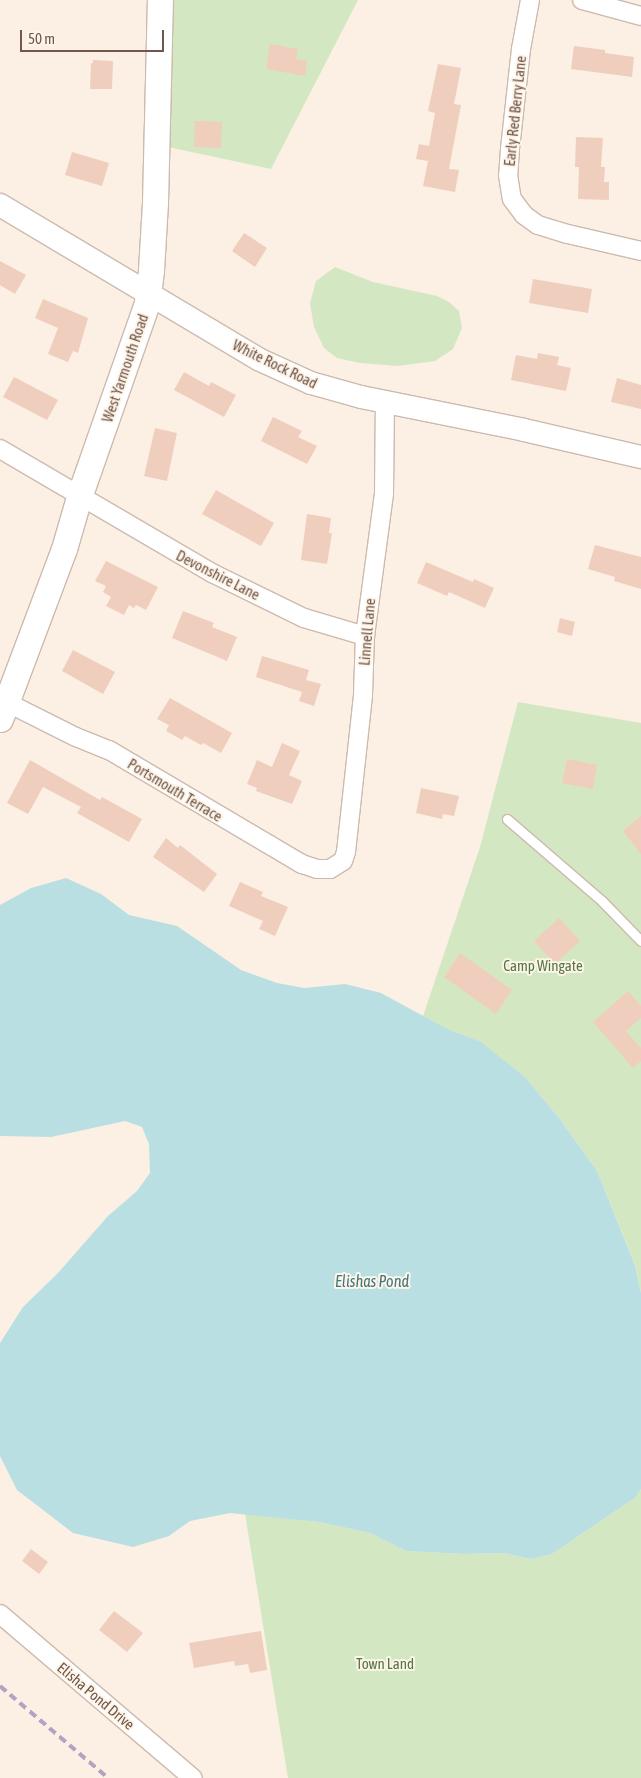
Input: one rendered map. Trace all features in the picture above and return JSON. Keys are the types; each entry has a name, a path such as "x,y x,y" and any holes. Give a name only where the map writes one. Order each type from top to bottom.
{"main road":[{"name":"West Yarmouth Road","path":"3,711 64,549 79,497 140,329 148,293 154,202 160,0"}],"street":[{"name":"Early Red Berry Lane","path":"530,0 521,49 510,148 508,175 512,199 524,215 538,224 568,234 641,250"},
{"path":"582,0 641,16"},
{"name":"White Rock Road","path":"0,204 243,350 284,372 335,391 516,428 641,457"},
{"name":"Linnell Lane","path":"343,861 363,695 365,636 384,494 385,402"},
{"name":"Devonshire Lane","path":"0,448 79,497 212,573 304,618 365,636"},
{"name":"Portsmouth Terrace","path":"3,711 109,750 302,864 317,869 330,869 343,861"},
{"name":"Elisha Pond Drive","path":"0,1614 193,1778"}],"lane":[{"path":"507,819 602,901 641,941"}],"green space":[{"path":"172,0 358,0 271,169 168,147"},
{"path":"335,267 373,282 437,296 449,302 459,311 462,328 453,349 435,361 398,366 360,363 337,358 324,348 314,327 310,303 316,281"},
{"name":"Camp Wingate","path":"518,702 641,723 641,1293 635,1264 597,1171 559,1118 526,1078 423,1016 480,847"},
{"name":"Town Land","path":"641,1489 641,1778 288,1778 245,1514 319,1522 370,1533 406,1551 464,1554 504,1553 531,1559 552,1554 636,1497"}],"water":[{"name":"Elishas Pond","path":"66,878 101,894 129,915 177,926 241,970 277,983 304,988 345,984 381,993 447,1029 481,1042 526,1078 559,1118 597,1171 635,1265 641,1293 641,1489 636,1497 552,1554 531,1559 504,1553 464,1554 406,1551 370,1533 319,1522 230,1513 190,1521 169,1536 133,1547 73,1533 17,1490 0,1456 0,1343 23,1307 58,1273 108,1216 137,1191 150,1173 149,1144 142,1127 125,1121 51,1137 0,1136 0,905 31,888"}],"building":[{"path":"270,44 298,49 296,59 307,61 305,76 266,69"},
{"path":"574,46 605,50 605,53 634,57 632,77 571,69"},
{"path":"93,60 113,61 112,89 90,89 91,63 93,63"},
{"path":"438,64 461,68 454,104 461,105 449,169 459,170 455,192 423,186 428,161 416,159 419,144 429,146 435,113 428,111"},
{"path":"195,121 222,122 221,148 194,147"},
{"path":"576,137 603,138 601,167 605,167 604,182 609,182 609,200 578,199 579,167 575,167"},
{"path":"72,152 109,163 102,186 65,175"},
{"path":"244,233 267,248 255,267 232,251"},
{"path":"0,261 26,275 15,294 0,285"},
{"path":"533,279 592,289 588,313 529,303"},
{"path":"43,299 88,318 78,353 73,351 68,362 48,354 58,328 35,318"},
{"path":"538,353 559,357 557,365 571,368 566,391 511,380 516,355 537,359"},
{"path":"184,372 209,386 211,382 236,395 224,417 174,390"},
{"path":"14,377 58,400 47,420 3,397"},
{"path":"617,378 641,385 641,409 611,402"},
{"path":"273,417 302,431 298,437 317,446 307,464 261,441"},
{"path":"155,428 177,433 167,481 144,476"},
{"path":"216,490 274,523 261,546 202,514"},
{"path":"307,514 331,518 329,533 332,533 327,564 301,560"},
{"path":"595,545 641,557 641,589 614,581 615,577 588,569"},
{"path":"106,561 158,587 146,610 136,605 134,608 129,605 124,615 106,606 111,597 103,592 106,586 95,581"},
{"path":"426,562 473,582 474,579 494,588 485,608 449,592 447,596 417,583"},
{"path":"183,611 214,623 212,627 237,637 227,661 172,638"},
{"path":"560,618 575,622 572,636 557,632"},
{"path":"73,650 115,672 103,694 62,671"},
{"path":"262,656 309,670 306,680 321,684 314,706 299,701 302,692 256,677"},
{"path":"170,698 232,733 221,753 203,743 201,745 185,736 182,740 166,731 169,725 157,719"},
{"path":"282,743 300,751 289,775 302,781 292,804 256,791 257,788 247,784 257,760 272,767"},
{"path":"567,759 597,765 593,789 562,783"},
{"path":"30,760 100,800 102,797 142,819 129,842 77,813 81,807 43,787 28,814 7,803"},
{"path":"421,788 459,796 454,816 443,814 442,819 416,813"},
{"path":"641,816 641,854 623,831"},
{"path":"166,838 178,848 180,845 217,874 204,892 153,857"},
{"path":"240,882 263,892 261,896 288,907 275,936 259,929 263,921 229,906"},
{"path":"559,918 580,941 555,964 534,941"},
{"path":"460,953 512,990 496,1014 444,977"},
{"path":"628,991 641,1006 641,1018 626,1031 641,1048 641,1061 633,1068 593,1022"},
{"path":"31,1549 48,1562 39,1574 22,1561"},
{"path":"114,1611 143,1633 127,1652 99,1630"},
{"path":"261,1631 267,1670 250,1673 248,1664 235,1666 234,1661 194,1668 189,1643"}],"railway":[{"path":"0,1686 108,1778"}]}
